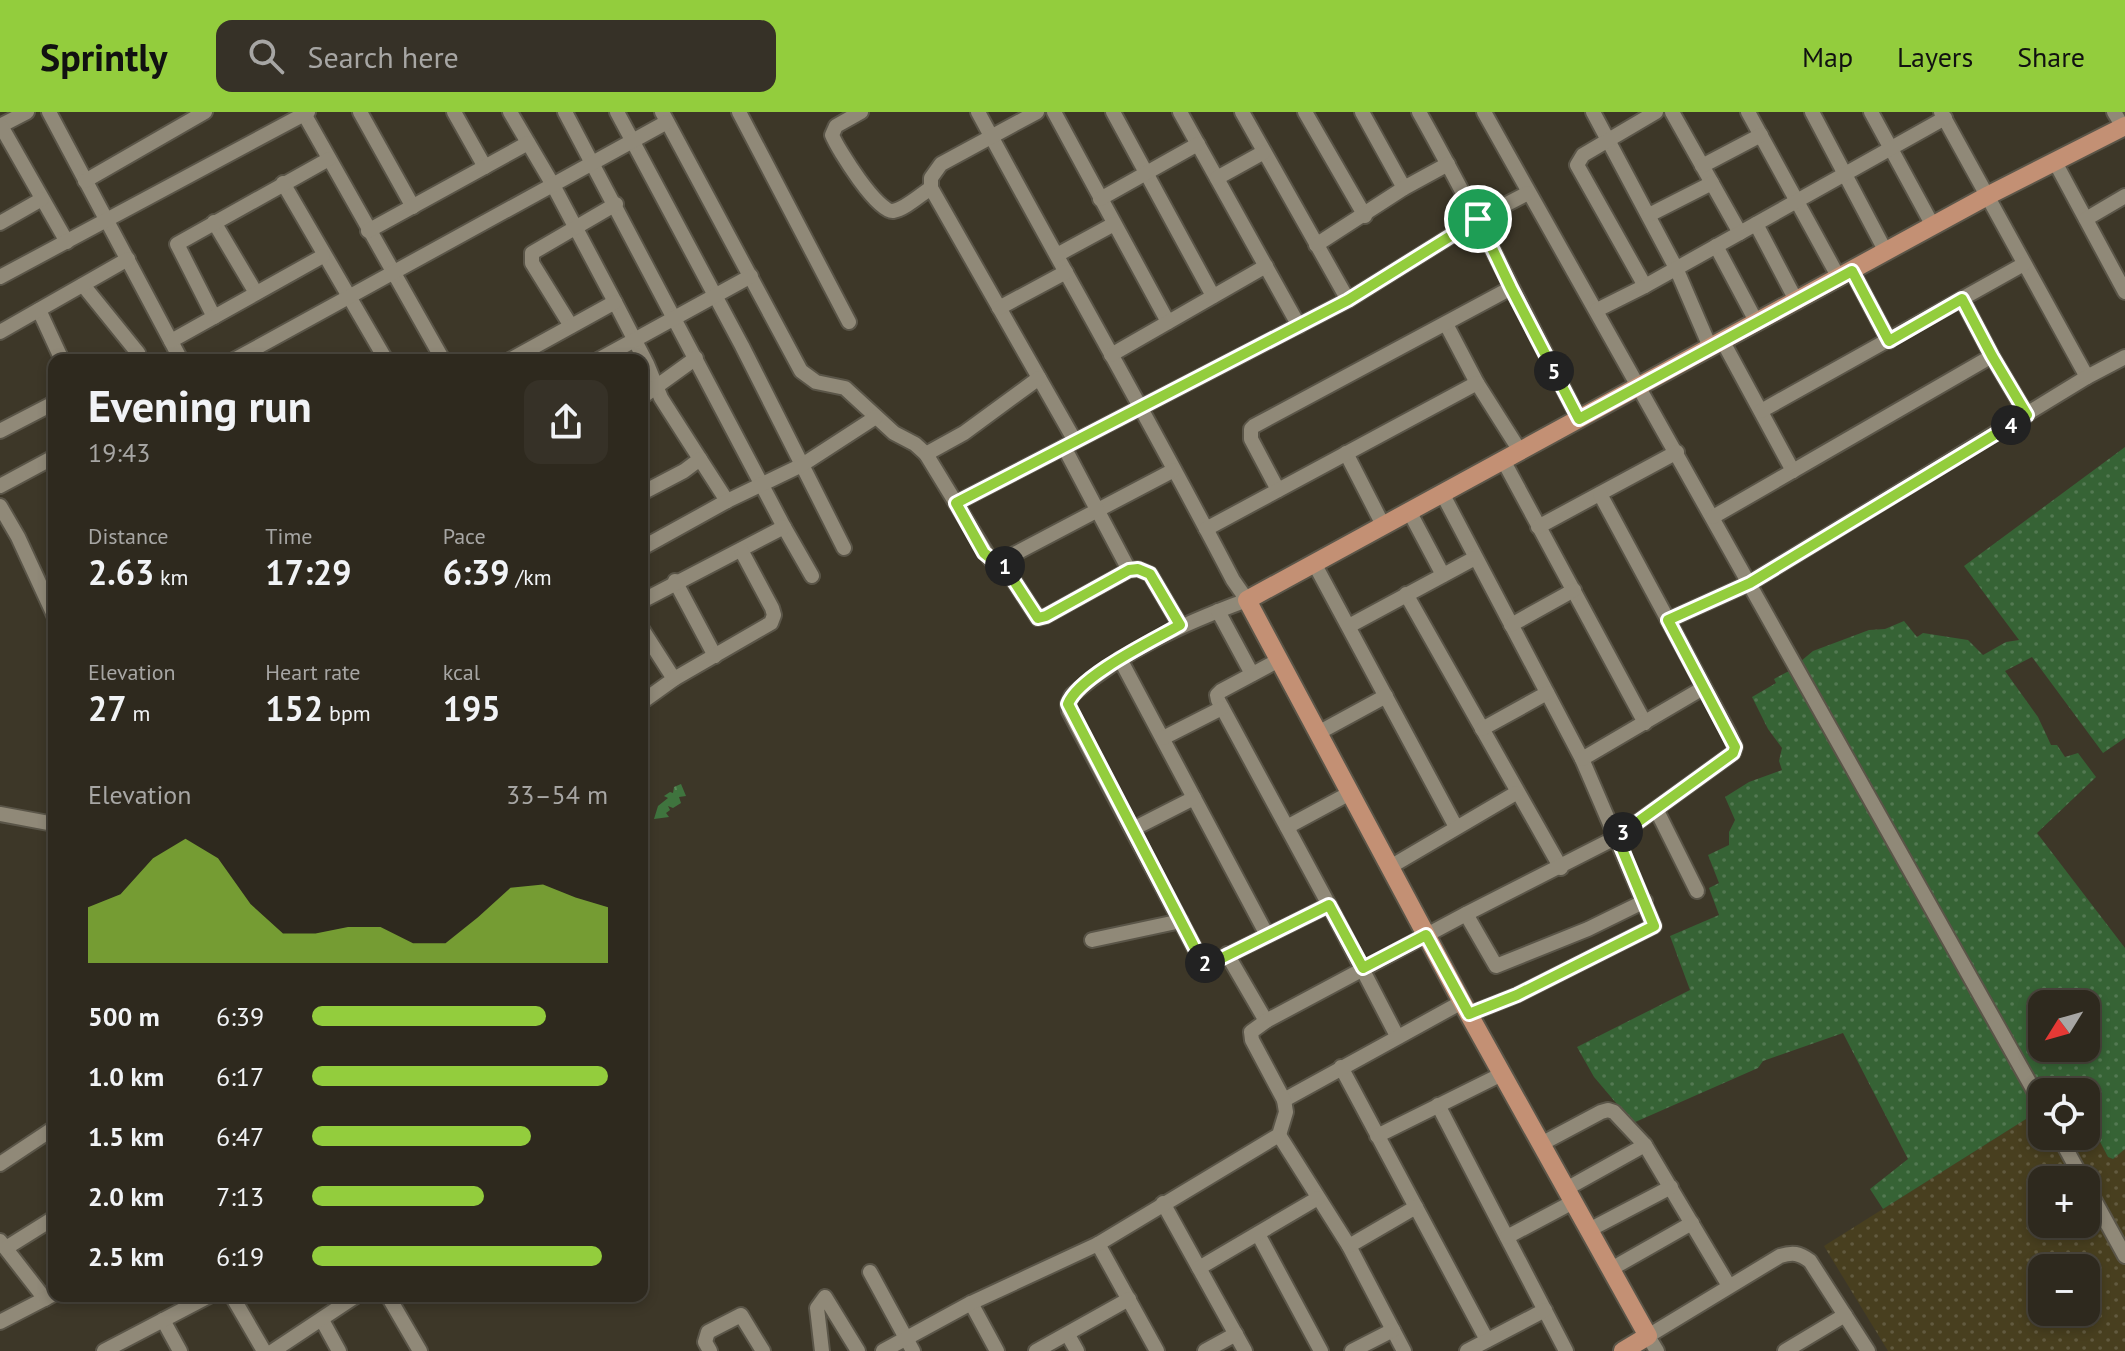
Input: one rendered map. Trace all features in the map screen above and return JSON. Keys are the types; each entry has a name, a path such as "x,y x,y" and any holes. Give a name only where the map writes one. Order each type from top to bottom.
{"main road":[{"path":"1623,1351 1652,1344 1426,935 1247,600 1989,195 2055,162 2121,122"}],"street":[{"path":"27,112 0,126 67,242"},
{"path":"49,112 178,354"},
{"path":"360,112 413,207"},
{"path":"454,112 485,167"},
{"path":"510,112 553,185 641,354"},
{"path":"565,112 812,576"},
{"path":"617,112 844,548"},
{"path":"739,112 849,322"},
{"path":"861,112 836,126 832,135 877,204 889,211 896,211 931,188"},
{"path":"978,112 1142,406 1233,580 1247,600 1180,625 1120,659 1072,695 1069,711 1201,960 1206,964 1329,905"},
{"path":"1037,112 935,170 931,188 1039,378 1129,570"},
{"path":"1054,112 1168,322"},
{"path":"1113,112 1213,296"},
{"path":"1180,112 1299,326"},
{"path":"1242,112 1348,300"},
{"path":"1305,112 1365,216"},
{"path":"1362,112 1404,188"},
{"path":"1419,112 1478,219 1579,419"},
{"path":"1484,112 2028,1080"},
{"path":"1593,112 1716,343 1761,411 1793,471"},
{"path":"1645,286 1577,165 1580,157 1656,112"},
{"path":"1672,112 1740,233"},
{"path":"1748,112 1798,201 1889,341"},
{"path":"1812,112 1886,252"},
{"path":"1871,112 1933,226"},
{"path":"0,277 305,113 368,231 439,354"},
{"path":"85,181 197,114"},
{"path":"1597,310 1798,201 1943,115 2087,377"},
{"path":"245,354 553,185 632,140 664,117 801,371 816,382 845,388 894,433 926,454 984,553 994,561 1001,561 1174,470"},
{"path":"1702,166 1761,135"},
{"path":"368,231 528,143"},
{"path":"1100,199 1198,144"},
{"path":"1217,178 1264,152"},
{"path":"214,317 176,246 329,159"},
{"path":"2055,162 2125,292"},
{"path":"1316,245 1404,188 1448,164"},
{"path":"283,183 383,354"},
{"path":"1649,215 1712,183"},
{"path":"956,503 1348,300 1478,219 1528,193"},
{"path":"2086,219 2125,196"},
{"path":"0,223 42,199"},
{"path":"571,326 531,257 535,251 616,204"},
{"path":"214,222 256,293"},
{"path":"1057,255 1114,224"},
{"path":"1756,224 1797,302"},
{"path":"1716,246 1757,323"},
{"path":"171,341 323,256"},
{"path":"0,332 128,259"},
{"path":"1761,411 2024,264"},
{"path":"1111,355 1266,266"},
{"path":"999,308 1066,272"},
{"path":"609,354 751,276"},
{"path":"83,285 137,354"},
{"path":"1278,490 1251,439 1254,426 1511,288"},
{"path":"1962,299 2027,415"},
{"path":"521,354 615,302"},
{"path":"39,310 59,354"},
{"path":"1446,324 1477,383 1520,451"},
{"path":"1713,517 1992,356"},
{"path":"1668,620 1750,583 2087,377 2125,357"},
{"path":"648,393 696,358"},
{"path":"648,369 656,388 727,501"},
{"path":"926,454 964,433 1039,378"},
{"path":"1206,529 1477,383"},
{"path":"0,431 48,406"},
{"path":"648,545 727,501 802,465 876,417"},
{"path":"1538,527 1677,452"},
{"path":"1346,453 1383,525"},
{"path":"648,486 684,471 700,459"},
{"path":"0,486 48,460"},
{"path":"1503,460 1645,723"},
{"path":"1284,1100 1397,1036 1466,1008 1517,995 1651,929 1653,922 1582,759 1442,493"},
{"path":"883,1351 910,1344 971,1303 1098,1244 1279,1135 1286,1112 1284,1100 1252,1040 1251,1032 1363,968 1617,837 1733,753 1735,747 1732,740 1600,494"},
{"path":"0,506 48,603"},
{"path":"1409,511 1443,575"},
{"path":"648,597 784,527"},
{"path":"648,698 674,679 771,623 772,608 741,550"},
{"path":"1349,626 1475,558"},
{"path":"1001,561 1038,618 1129,570 1138,569 1150,574 1180,625"},
{"path":"1314,563 1456,827"},
{"path":"675,581 715,656"},
{"path":"1511,625 1574,590"},
{"path":"1406,594 1561,868"},
{"path":"1218,611 1252,674"},
{"path":"648,638 674,679"},
{"path":"1120,659 1267,935"},
{"path":"1279,660 1217,695 1397,1036"},
{"path":"1582,759 1703,688"},
{"path":"1482,729 1547,693"},
{"path":"1318,733 1386,696"},
{"path":"1163,738 1222,708"},
{"path":"1287,827 1350,793"},
{"path":"1390,867 1516,793"},
{"path":"1133,829 1194,798"},
{"path":"1656,809 1697,891"},
{"path":"0,816 48,823"},
{"path":"1466,914 1496,966 1588,929 1645,901"},
{"path":"1092,940 1181,921"},
{"path":"1227,954 1266,1021"},
{"path":"1341,1067 1487,1340"},
{"path":"1377,1136 1502,1074"},
{"path":"1438,1105 1566,1351"},
{"path":"1541,1144 1608,1110 1621,1118 1645,1145 1729,1286"},
{"path":"2,1158 48,1131"},
{"path":"1279,1135 1349,1246 1404,1351"},
{"path":"1507,1237 1645,1145"},
{"path":"1589,1230 1671,1187"},
{"path":"1199,1268 1318,1198"},
{"path":"1163,1203 1245,1351"},
{"path":"1349,1246 1416,1207"},
{"path":"2100,1210 2125,1256"},
{"path":"48,1221 3,1245 48,1296"},
{"path":"1611,1269 1692,1223"},
{"path":"1258,1234 1321,1351"},
{"path":"1098,1244 1157,1351"},
{"path":"1652,1344 1729,1286 1780,1256 1799,1253 1810,1261 1868,1351"},
{"path":"870,1272 910,1344"},
{"path":"822,1351 817,1308 825,1297 858,1351"},
{"path":"0,1322 48,1298"},
{"path":"1036,1351 1129,1299"},
{"path":"108,1350 198,1302"},
{"path":"235,1302 264,1351"},
{"path":"273,1351 348,1302"},
{"path":"391,1302 420,1351"},
{"path":"971,1303 997,1351"},
{"path":"1467,1351 1545,1310"},
{"path":"710,1351 705,1342 708,1332 741,1315 763,1351"},
{"path":"1785,1351 1845,1315"},
{"path":"163,1320 180,1351"},
{"path":"322,1320 339,1351"},
{"path":"1352,1351 1393,1330"},
{"path":"1205,1351 1236,1334"},
{"path":"1068,1335 1077,1351"}],"green space":[{"path":"2125,447 2125,738 2103,753 2032,657 2005,671 2038,717 2051,745 2057,745 2065,757 2078,753 2096,777 2037,833 2125,948 2125,1149 2113,1159 2108,1157 2100,1142 2100,1078 2028,1078 2028,1118 1883,1209 1870,1189 1908,1159 1843,1033 1763,1061 1758,1068 1633,1123 1594,1077 1577,1047 1690,990 1670,936 1719,915 1709,888 1719,883 1708,855 1729,845 1729,832 1735,820 1725,797 1749,782 1782,770 1779,761 1782,748 1768,729 1752,697 1776,683 1774,679 1813,651 1869,630 1885,629 1904,621 1917,637 1923,633 1968,640 1983,655 2006,642 2019,640 1964,566"},
{"path":"681,784 686,796 679,797 681,803 673,808 668,806 670,810 666,813 669,817 654,819 658,806 668,798 664,796 673,793 674,787"}],"sand":[{"path":"2028,1118 2028,1150 2100,1150 2100,1142 2108,1157 2113,1159 2125,1149 2125,1351 1888,1351 1824,1246"}],"route":[{"path":"1478,219 1579,419 1852,271 1889,341 1962,299 2027,415 1750,583 1668,620 1735,747 1733,753 1617,837 1654,926 1517,995 1469,1014 1426,935 1363,968 1329,905 1210,964 1201,960 1068,704 1072,695 1090,679 1180,625 1150,574 1138,569 1129,570 1046,616 1035,617 1001,561 994,561 984,553 956,503 1348,300 1478,219"}]}
